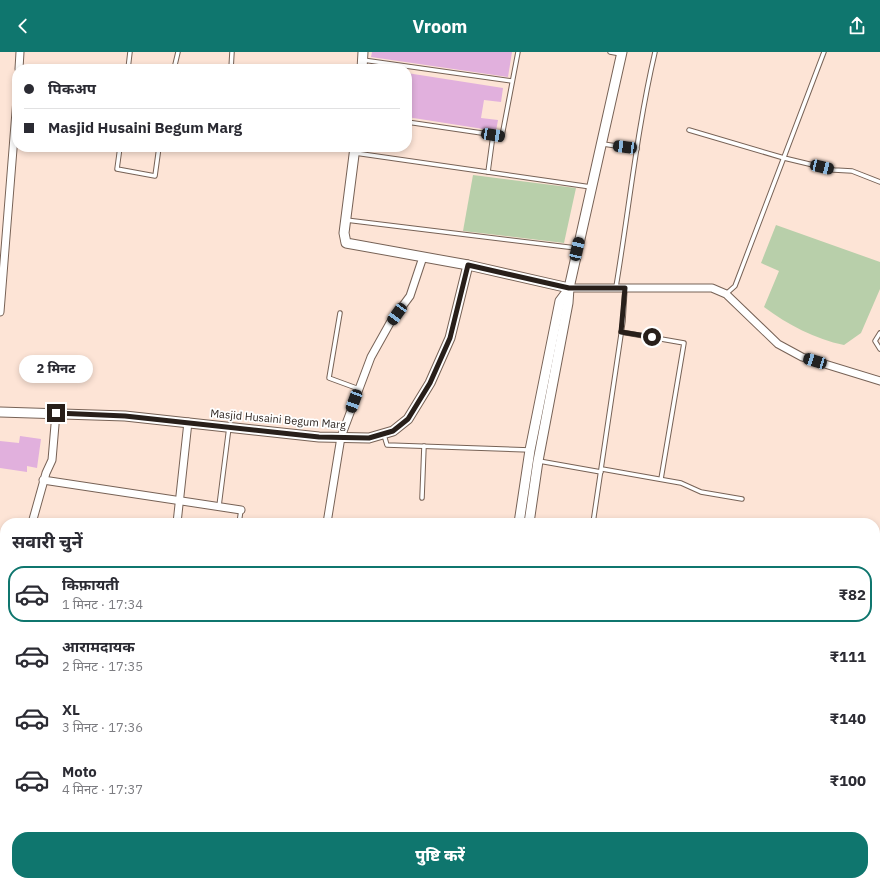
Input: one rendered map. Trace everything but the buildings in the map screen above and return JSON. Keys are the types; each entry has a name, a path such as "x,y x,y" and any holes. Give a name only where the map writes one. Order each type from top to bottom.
{"street":[{"path":"19,64 20,52"},
{"path":"530,518 538,461 568,303 569,288 622,53"},
{"path":"0,312 13,152"},
{"path":"355,152 345,220 344,233 346,243 468,265 569,288 712,288 726,294 778,344 802,357 880,381"},
{"path":"328,518 341,437 371,357 390,323 410,296 424,257"},
{"name":"Masjid Husaini Begum Marg","path":"0,412 125,416 319,437 369,438 393,431 408,419 430,383 450,338 468,265"},
{"path":"520,518 530,450 560,301 569,288"},
{"path":"33,518 44,480 52,460 56,413"},
{"path":"178,518 188,422"},
{"path":"44,480 218,508 240,510"}],"lane":[{"path":"129,64 130,52"},
{"path":"175,64 178,52"},
{"path":"231,64 232,52"},
{"path":"412,123 502,136 518,52"},
{"path":"610,52 622,53"},
{"path":"616,288 643,102 655,52"},
{"path":"726,294 736,286 824,52"},
{"path":"363,60 391,64"},
{"path":"412,67 512,81"},
{"path":"689,130 784,158 834,170 852,171 880,182"},
{"path":"488,172 493,135"},
{"path":"601,144 637,149"},
{"path":"119,152 117,170 155,176 159,152"},
{"path":"367,152 591,187"},
{"path":"345,220 577,249"},
{"path":"594,518 602,471 621,332 625,288"},
{"path":"340,313 329,378 359,389"},
{"path":"621,332 684,343 661,478"},
{"path":"880,333 876,341 880,348"},
{"path":"218,508 229,427"},
{"path":"383,434 387,445 530,450"},
{"path":"422,498 424,446"},
{"path":"538,461 661,478 681,482 701,492 742,499"},
{"path":"239,518 240,510"}],"green space":[{"path":"473,175 576,188 564,243 463,231"},
{"path":"776,225 880,262 880,289 861,333 844,345 812,335 783,320 764,307 779,271 761,263"}],"route":[{"path":"56,413 125,416 319,437 369,438 393,431 408,419 430,383 450,338 468,265 569,288 625,288 621,332 652,337"}]}
